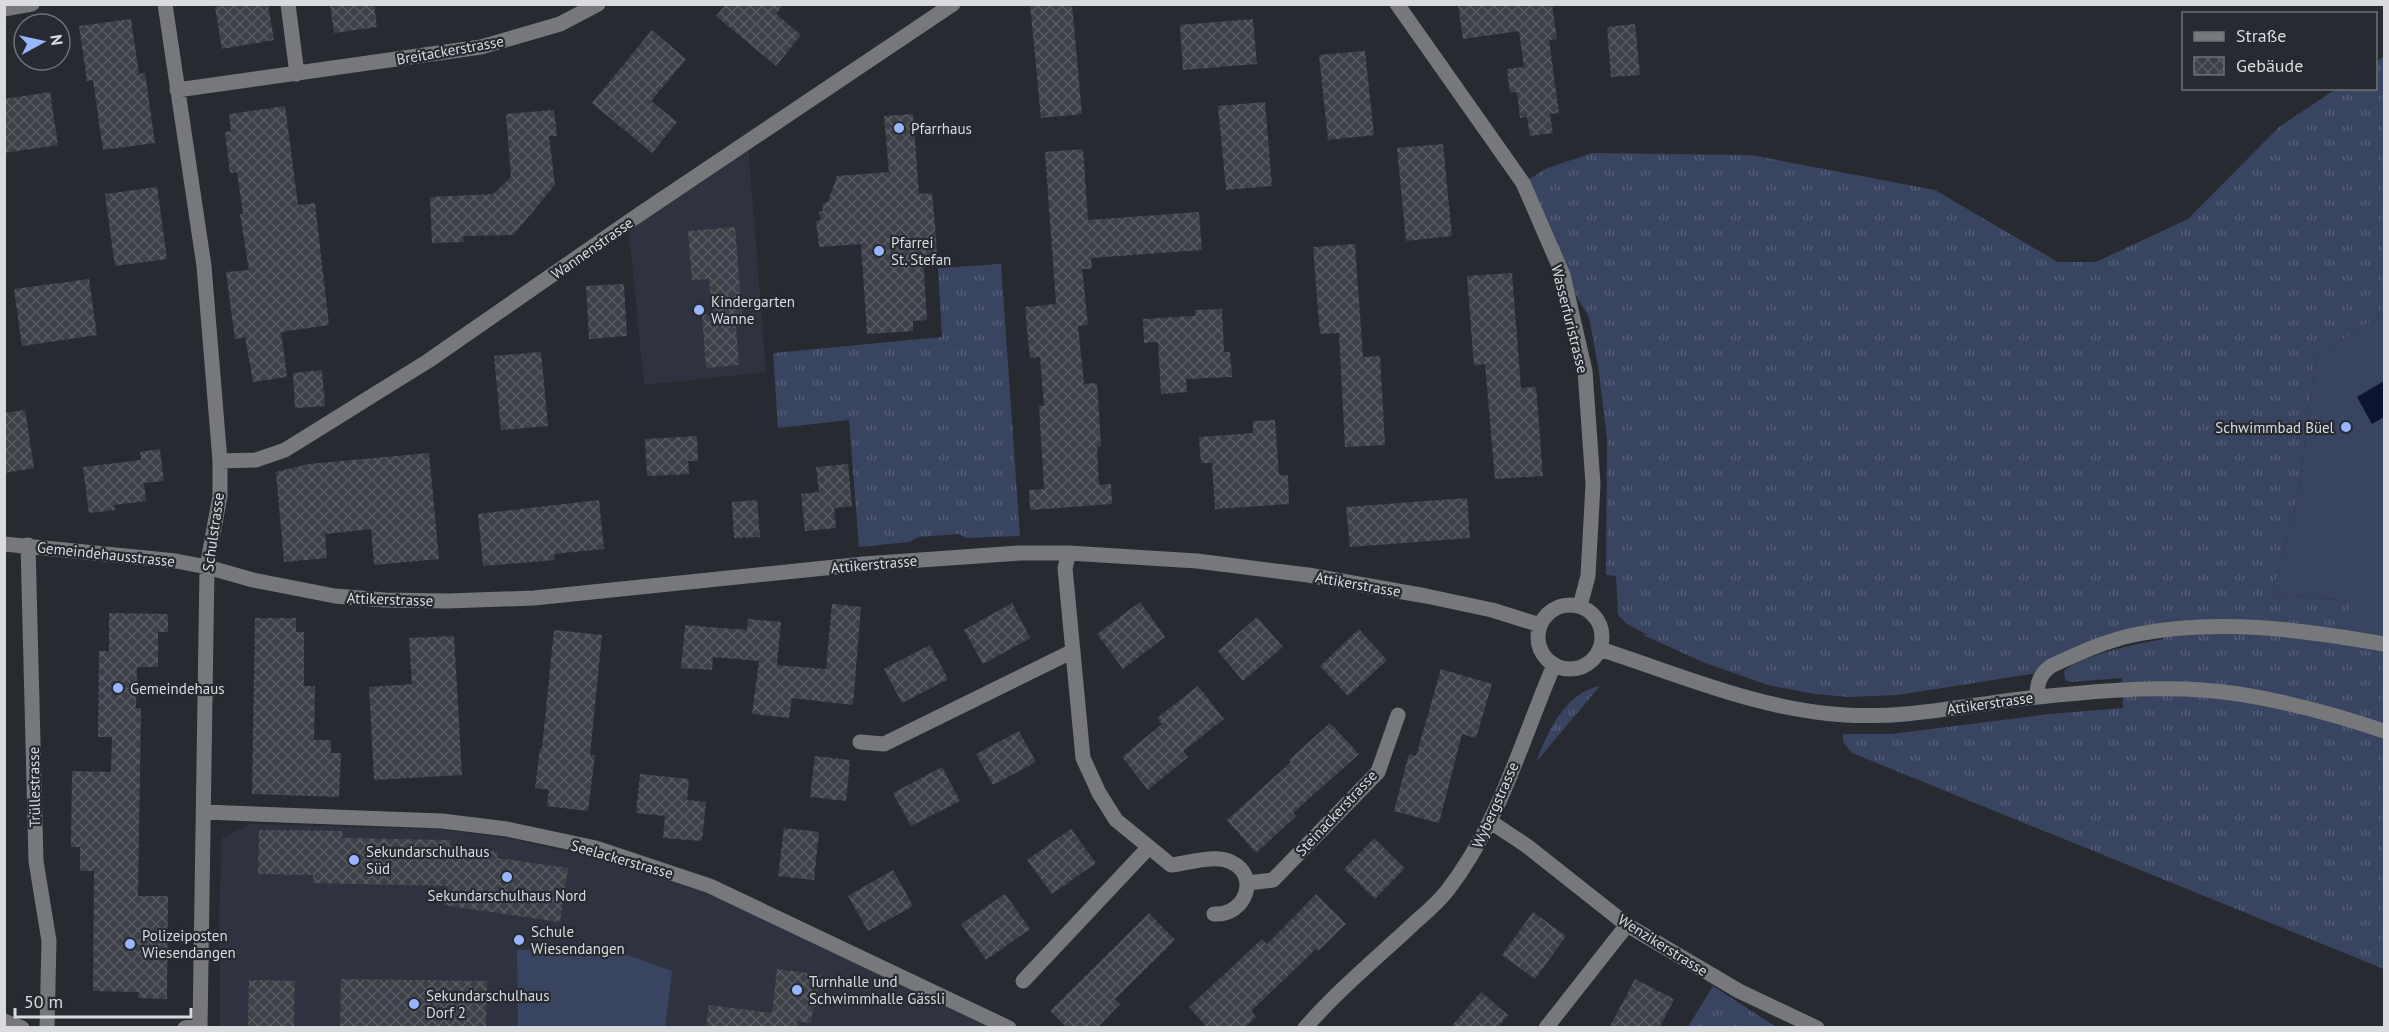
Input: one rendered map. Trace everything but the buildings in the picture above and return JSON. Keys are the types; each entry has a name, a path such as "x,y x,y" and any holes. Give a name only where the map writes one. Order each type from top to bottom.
{"street":[{"path":"4,9 32,4"},
{"name":"Schulstrasse","path":"165,4 204,266 220,461 220,496 207,567 204,812 195,1027"},
{"path":"288,4 297,74"},
{"name":"Breitackerstrasse","path":"177,90 481,47 560,24 598,4"},
{"name":"Wannenstrasse","path":"220,461 256,460 285,450 428,361 646,210 953,4"},
{"name":"Wasserfuristrasse","path":"1397,4 1522,183 1563,275 1585,371 1593,484 1588,576 1580,606"},
{"name":"Gemeindehausstrasse","path":"4,544 176,561 207,567"},
{"name":"Trüllestrasse","path":"28,545 36,861 49,941 47,1028"},
{"name":"Attikerstrasse","path":"207,567 253,580 335,596 385,600 478,600 534,598 864,564 1020,553 1069,553 1197,561 1308,575 1492,610 1540,625"},
{"path":"1069,553 1065,568 1083,758 1099,793 1116,820 1171,865 1214,859 1232,862 1239,867 1247,884 1246,892 1238,907 1222,915 1214,914"},
{"path":"1561,606 1580,606 1591,613 1599,623 1602,636 1600,649 1586,665 1575,669 1554,665 1545,657 1540,647 1538,636 1540,625 1545,616 1561,606"},
{"path":"2037,697 2037,686 2043,672 2051,666 2114,640 2163,630 2260,627 2304,631 2385,644"},
{"name":"Attikerstrasse","path":"1600,649 1755,700 1816,712 1847,715 1920,712 2037,697 2117,690 2174,689 2238,694 2292,704 2385,731"},
{"path":"860,742 884,744 1073,651"},
{"name":"Wybergstrasse","path":"1305,1028 1445,893 1472,855 1491,822 1554,665"},
{"name":"Steinackerstrasse","path":"1247,884 1273,880 1378,772 1398,715"},
{"name":"Seelackerstrasse","path":"204,812 442,821 507,829 596,849 710,886 1009,1028"},
{"name":"Wenzikerstrasse","path":"1491,822 1527,846 1627,925 1739,991 1817,1028"},
{"path":"1023,981 1149,847"},
{"path":"1546,1028 1627,925"},
{"path":"4,1021 22,1028"}],"shaded area":[{"name":"Kindergarten Wanne","path":"748,142 766,372 644,385 628,223"},
{"path":"2384,381 2384,417 2372,424 2357,397"},
{"name":"Schule Wiesendangen","path":"250,824 436,829 508,838 598,858 710,894 1009,1028 220,1028 219,920 222,838"}],"green space":[{"path":"2384,56 2384,314 2316,356 2298,498 2272,594 2351,601 2384,644 2384,969 1852,753 1843,742 1843,734 1891,734 2050,714 2123,708 2122,678 2071,682 2065,680 2064,671 2072,665 2097,655 2164,639 2163,630 2043,672 1898,695 1849,697 1815,694 1768,685 1705,663 1641,634 1648,635 1627,624 1618,615 1616,576 1606,575 1607,440 1599,372 1589,317 1563,275 1523,183 1547,168 1592,153 1751,155 1935,190 2058,262 2096,262 2188,219 2279,127 2334,90 2377,90 2377,61"},
{"path":"1001,264 1020,536 966,538 959,534 919,537 909,542 859,547 849,420 778,428 773,353 942,337 938,268"},
{"name":"Schwimmbad Büel","path":"2384,314 2384,644 2346,637 2351,601 2272,594 2298,498 2316,356"},
{"path":"1600,686 1536,762 1559,715 1577,696"},
{"path":"517,950 616,951 672,971 665,1027 518,1027"},
{"path":"1713,986 1776,1027 1688,1027"}],"place":[{"name":"Pfarrhaus","path":"899,128"},
{"name":"Pfarrei St. Stefan","path":"879,251"},
{"name":"Kindergarten Wanne","path":"699,310"},
{"name":"Schwimmbad Büel","path":"2346,427"},
{"name":"Gemeindehaus","path":"118,688"},
{"name":"Sekundarschulhaus Süd","path":"354,860"},
{"name":"Sekundarschulhaus Nord","path":"507,877"},
{"name":"Schule Wiesendangen","path":"519,940"},
{"name":"Polizeiposten Wiesendangen","path":"130,944"},
{"name":"Turnhalle und Schwimmhalle Gässli","path":"797,990"},
{"name":"Sekundarschulhaus Dorf 2","path":"414,1004"}]}
